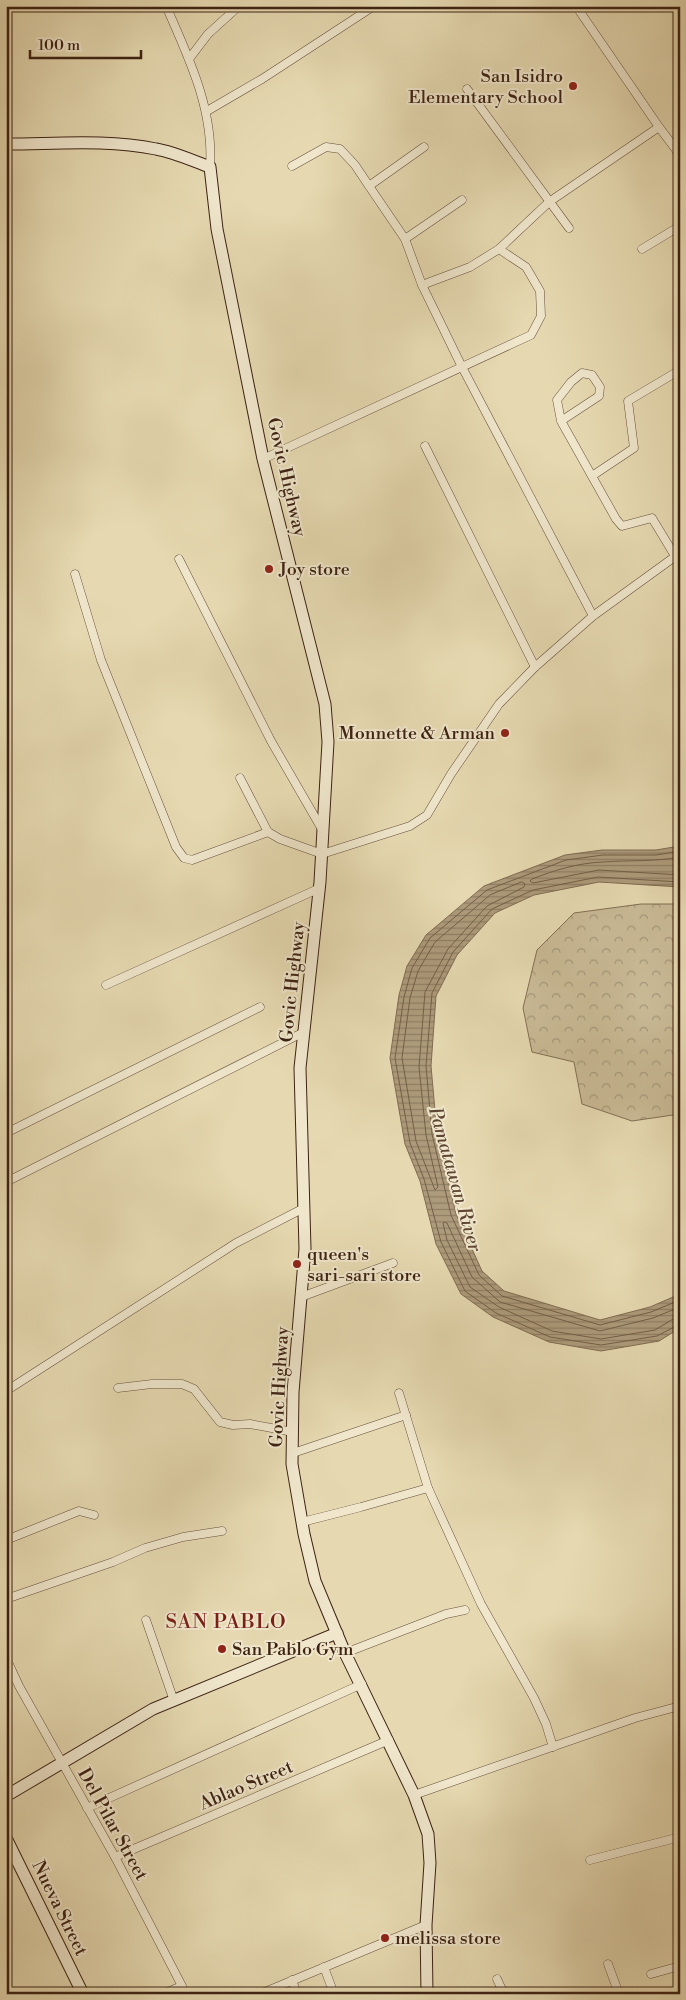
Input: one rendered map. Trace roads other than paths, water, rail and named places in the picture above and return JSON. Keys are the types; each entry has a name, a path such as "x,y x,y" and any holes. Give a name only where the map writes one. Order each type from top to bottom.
{"main road":[{"path":"6,144 84,143 135,145 158,149 210,167"},
{"name":"Govic Highway","path":"210,167 217,228 263,459 325,704 328,742 320,888 300,1068 305,1249 293,1392 292,1464 315,1582 346,1653 414,1795 428,1834 430,1863 426,1925 427,1994"},
{"path":"6,1796 153,1709 337,1633"},
{"name":"Nueva Street","path":"6,1838 83,1994"}],"street":[{"path":"166,6 189,59 207,110 212,147 210,167"},
{"path":"189,59 208,34 239,6"},
{"path":"207,110 262,79 374,6"},
{"path":"576,6 659,128 680,155"},
{"path":"468,89 569,228"},
{"path":"422,284 470,267 499,249 549,202 659,128"},
{"path":"292,166 326,147 340,149 355,165 370,186 405,239 422,284 462,367 593,616"},
{"path":"370,186 424,147"},
{"path":"405,239 462,200"},
{"path":"642,250 680,226"},
{"path":"263,459 531,335 541,316 540,291 526,267 499,249"},
{"path":"592,476 634,448 628,401 680,370"},
{"path":"240,778 268,832 280,839 322,854 410,826 427,815 451,774 499,704 535,667 593,616 677,554 652,518 622,526 561,421 557,400 571,382 582,374 592,375 600,387 599,396 561,421"},
{"path":"425,446 535,667"},
{"path":"179,559 271,741 323,832"},
{"path":"75,574 101,660 176,847 184,858 192,860 268,832"},
{"path":"106,985 320,888"},
{"path":"6,1133 260,1007"},
{"path":"6,1182 304,1032"},
{"path":"6,1391 236,1243 304,1208"},
{"path":"301,1297 393,1262"},
{"path":"118,1388 152,1384 182,1384 194,1389 220,1422 233,1425 250,1424 293,1432"},
{"path":"400,1393 428,1488 481,1604 534,1698 546,1724 553,1747"},
{"path":"293,1453 406,1415"},
{"path":"302,1522 428,1488"},
{"path":"6,1540 79,1511 94,1515"},
{"path":"6,1599 113,1562 145,1548 182,1537 222,1531"},
{"path":"346,1653 446,1614 465,1610"},
{"path":"146,1620 174,1701"},
{"name":"Del Pilar Street","path":"6,1658 19,1686 115,1857 182,1986 163,1994"},
{"path":"87,1808 362,1684"},
{"path":"414,1795 635,1718 680,1706"},
{"name":"Ablao Street","path":"115,1857 389,1740"},
{"path":"590,1860 680,1837"},
{"path":"260,1994 426,1925"},
{"path":"608,1964 619,1994"},
{"path":"651,1974 680,1966"},
{"path":"324,1967 334,1994"},
{"path":"497,1979 504,1994"},
{"path":"292,1980 295,1992"}],"water":[{"path":"680,846 680,887 599,882 534,895 495,913 457,955 436,996 431,1066 437,1133 456,1214 482,1271 504,1291 600,1320 650,1307 680,1294 680,1328 659,1341 601,1351 549,1342 493,1317 461,1294 436,1244 420,1181 405,1144 390,1058 399,995 407,966 426,935 484,886 565,855 602,850 656,850"}],"place":[{"name":"San Isidro Elementary School","path":"573,86"},
{"name":"Joy store","path":"269,569"},
{"name":"Monnette & Arman","path":"505,733"},
{"name":"queen's sari-sari store","path":"297,1264"},
{"name":"San Pablo Gym","path":"222,1649"},
{"name":"melissa store","path":"385,1938"}],"district":[{"name":"SAN PABLO","path":"226,1621"}],"water label":[{"name":"Pamatawan River","path":"456,1179"}]}
